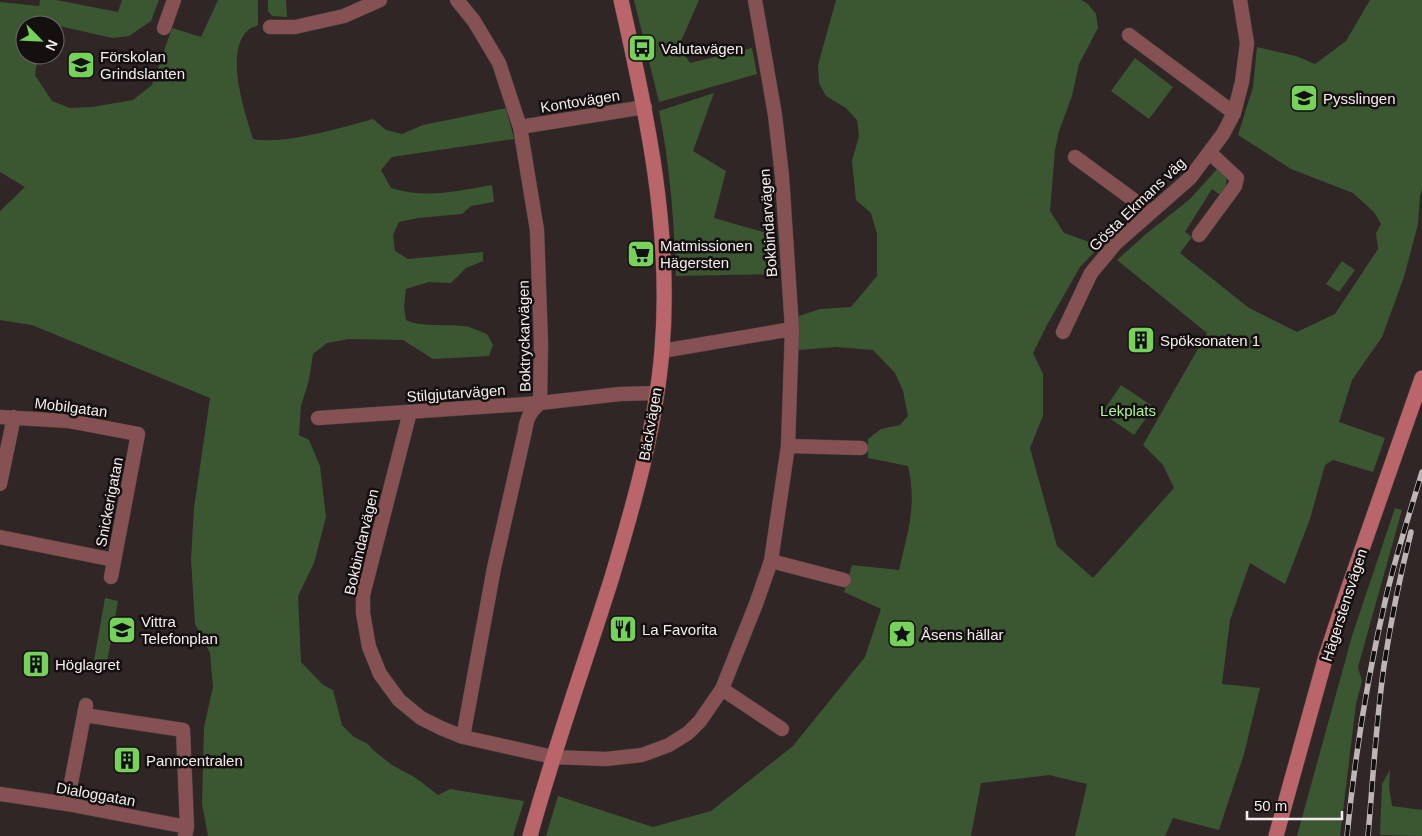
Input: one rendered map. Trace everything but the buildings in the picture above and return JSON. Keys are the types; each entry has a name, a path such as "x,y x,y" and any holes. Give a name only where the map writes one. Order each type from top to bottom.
{"street":[{"path":"164,28 174,0"},
{"path":"270,27 295,27 344,16 380,0"},
{"name":"Boktryckarvägen","path":"457,0 474,21 499,63 520,127 537,230 541,343 540,403 526,418 494,568 463,736"},
{"name":"Bäckvägen","path":"530,836 553,757 583,671 631,514 648,442 662,351 664,300 663,248 656,179 644,107 621,0"},
{"name":"Bokbindarvägen","path":"410,412 363,595 368,647 380,674 399,700 422,718 441,728 463,736 553,757 612,758 642,755 669,744 688,733 700,721 722,689 771,561 788,446 792,329 782,176 775,115 755,0"},
{"name":"Gösta Ekmans väg","path":"1063,332 1091,273 1116,243 1190,178 1223,134 1234,112 1242,82 1247,43 1240,0"},
{"path":"1129,35 1234,112"},
{"name":"Kontovägen","path":"520,127 644,107"},
{"path":"1199,235 1234,186 1237,178 1210,153"},
{"path":"1075,156 1150,212"},
{"path":"662,351 792,329"},
{"name":"Hägerstensvägen","path":"1276,836 1326,656 1422,378"},
{"name":"Stilgjutarvägen","path":"318,418 540,403 656,392"},
{"path":"0,484 7,417"},
{"name":"Mobilgatan","path":"7,417 69,421 138,434"},
{"name":"Snickerigatan","path":"111,577 138,434"},
{"path":"788,446 861,448"},
{"path":"0,537 114,560"},
{"path":"771,561 844,580"},
{"path":"722,689 782,729"},
{"path":"67,804 85,710 183,730 186,832"},
{"name":"Dialoggatan","path":"0,794 67,804 186,832"}],"green space":[{"path":"40,0 56,0 118,12 122,0 159,0 151,21 129,36 112,38 65,27 65,15 15,15 15,65 36,65 35,75 52,101 70,108 92,107 133,100 152,85 172,28 201,37 218,0 258,0 258,25 248,30 241,40 237,67 238,83 253,139 280,140 296,138 373,119 386,130 402,134 423,125 506,108 514,139 392,157 381,170 391,188 417,193 442,193 492,185 494,202 471,206 462,214 418,218 399,222 393,235 395,251 408,259 483,252 483,261 466,268 451,283 429,282 406,289 404,306 406,320 428,325 469,327 487,334 493,345 489,356 433,359 403,340 349,339 327,343 313,354 309,380 301,406 299,435 309,440 320,466 326,517 314,563 298,596 301,662 323,685 333,690 342,725 354,737 368,744 392,765 416,778 438,795 450,789 524,801 513,836 208,836 202,804 204,727 213,687 210,653 195,624 191,559 194,508 210,398 32,325 0,320 0,211 25,187 0,172 0,2 39,6"},
{"path":"268,0 286,0 287,17 272,16 268,11"},
{"path":"634,0 699,0 679,46 690,63 752,48 757,74 659,102"},
{"path":"836,0 1081,0 1087,3 1096,14 1098,28 1079,64 1072,96 1059,131 1055,150 1050,211 1064,233 1100,246 1080,267 1033,353 1043,374 1043,416 1030,448 1057,546 1093,578 1174,488 1163,465 1143,445 1207,333 1117,260 1190,199 1218,168 1227,175 1226,186 1220,195 1212,189 1185,232 1192,237 1180,253 1249,308 1297,332 1335,314 1378,249 1376,233 1381,224 1374,212 1353,193 1291,169 1238,135 1253,87 1257,47 1296,56 1315,64 1346,41 1370,0 1422,0 1422,189 1418,224 1404,277 1382,337 1352,380 1339,422 1385,438 1373,472 1333,460 1325,465 1310,519 1285,584 1250,563 1230,620 1222,684 1260,688 1244,754 1219,830 1173,818 1165,836 1075,836 1087,784 1049,775 981,783 971,836 546,836 558,796 653,827 711,811 793,746 865,657 881,609 844,592 852,565 899,570 910,518 912,494 908,466 868,458 868,439 881,429 900,425 908,416 903,391 895,373 873,350 836,347 798,350 799,316 820,309 851,307 877,276 877,234 871,213 856,200 852,161 859,136 857,120 846,108 826,96 819,83 818,65"},
{"path":"1135,58 1173,87 1149,119 1111,91"},
{"path":"714,93 693,151 726,171 714,218 777,236 779,274 676,276 671,193 659,111"},
{"path":"1342,261 1355,270 1339,292 1326,284"},
{"name":"Lekplats","path":"1121,385 1154,407 1134,435 1102,413"},
{"path":"1395,508 1402,510 1358,667 1362,681 1356,704 1340,836 1297,836 1352,636"},
{"path":"105,598 118,601 106,668 93,666"},
{"path":"1390,770 1389,787 1392,806 1422,810 1422,836 1380,835 1382,784"}],"railway":[{"path":"1347,836 1358,744 1380,623 1422,472"},
{"path":"1368,836 1384,666 1396,598 1411,532"}],"place":[{"name":"Valutavägen","path":"642,48"},
{"name":"Förskolan Grindslanten","path":"81,65"},
{"name":"Pysslingen","path":"1304,98"},
{"name":"Matmissionen Hägersten","path":"641,254"},
{"name":"Spöksonaten 1","path":"1141,340"},
{"name":"La Favorita","path":"623,629"},
{"name":"Vittra Telefonplan","path":"122,630"},
{"name":"Åsens hällar","path":"902,634"},
{"name":"Höglagret","path":"36,664"},
{"name":"Panncentralen","path":"127,760"}]}
